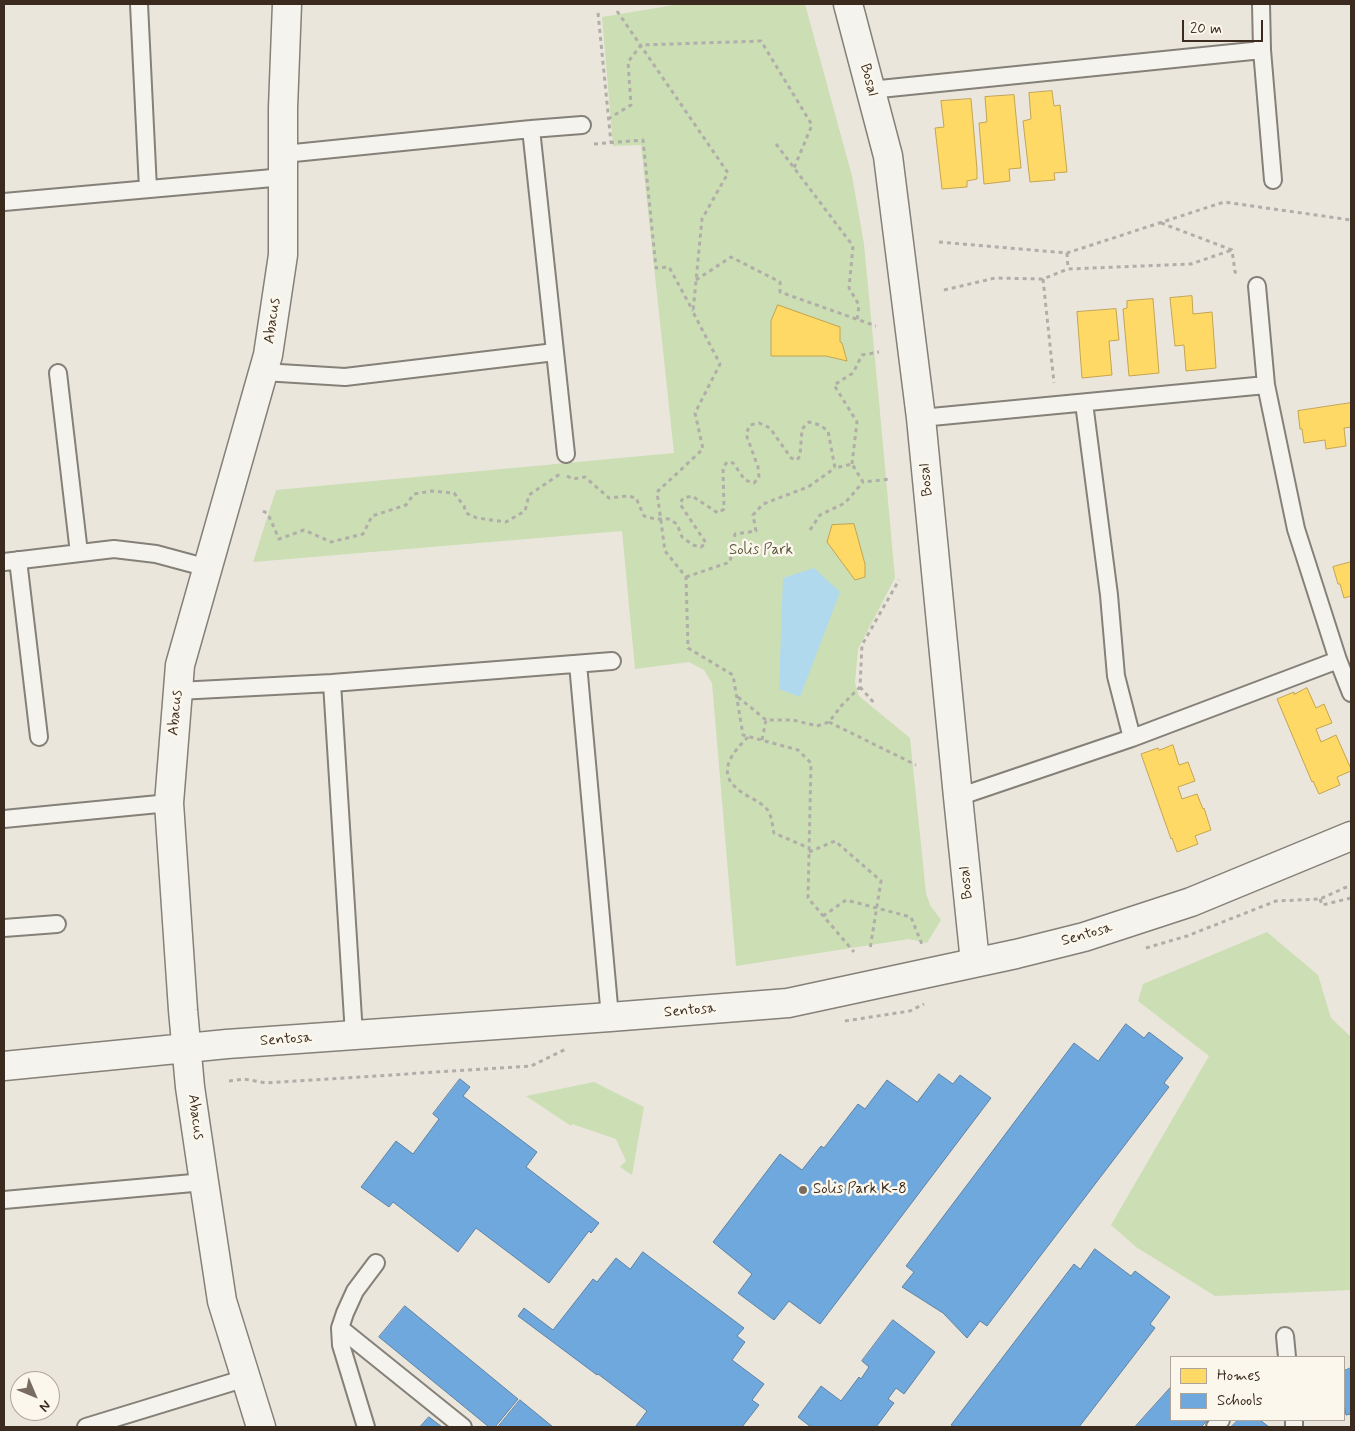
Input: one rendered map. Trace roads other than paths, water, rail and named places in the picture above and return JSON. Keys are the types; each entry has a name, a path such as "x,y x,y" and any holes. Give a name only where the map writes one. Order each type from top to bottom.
{"street":[{"name":"Abacus","path":"261,1427 222,1301 204,1182 190,1087 169,803 180,665 268,355 283,255 287,4"},
{"name":"Bosal","path":"848,4 888,156 921,418 975,962"},
{"name":"Sentosa","path":"4,1066 227,1044 788,1003 1084,938 1182,905 1351,836"}],"lane":[{"path":"139,4 148,189"},
{"path":"1261,4 1262,50 1272,180"},
{"path":"870,90 1262,50"},
{"path":"4,202 148,189 284,166 531,129 582,126"},
{"path":"531,129 566,454"},
{"path":"1257,286 1266,385 1296,529 1338,660 1351,693"},
{"path":"263,372 345,377 555,352"},
{"path":"58,373 79,553"},
{"path":"921,418 1266,385"},
{"path":"1084,403 1109,595 1116,676 1132,738"},
{"path":"39,737 11,561 114,549 164,556 208,568"},
{"path":"958,797 1132,738 1338,660"},
{"path":"178,691 332,683 612,661"},
{"path":"578,664 610,1017"},
{"path":"332,683 354,1035"},
{"path":"4,819 169,803"},
{"path":"4,928 57,924"},
{"path":"4,1200 204,1182"},
{"path":"366,1427 341,1346 340,1328 356,1291 376,1263"},
{"path":"340,1328 463,1427"},
{"path":"1285,1336 1287,1356"},
{"path":"86,1427 246,1378"}],"water":[{"path":"814,568 840,592 800,697 779,689 783,578"}],"place":[{"name":"Solis Park K-8","path":"803,1190"}],"park label":[{"name":"Solis Park","path":"761,551"}]}
